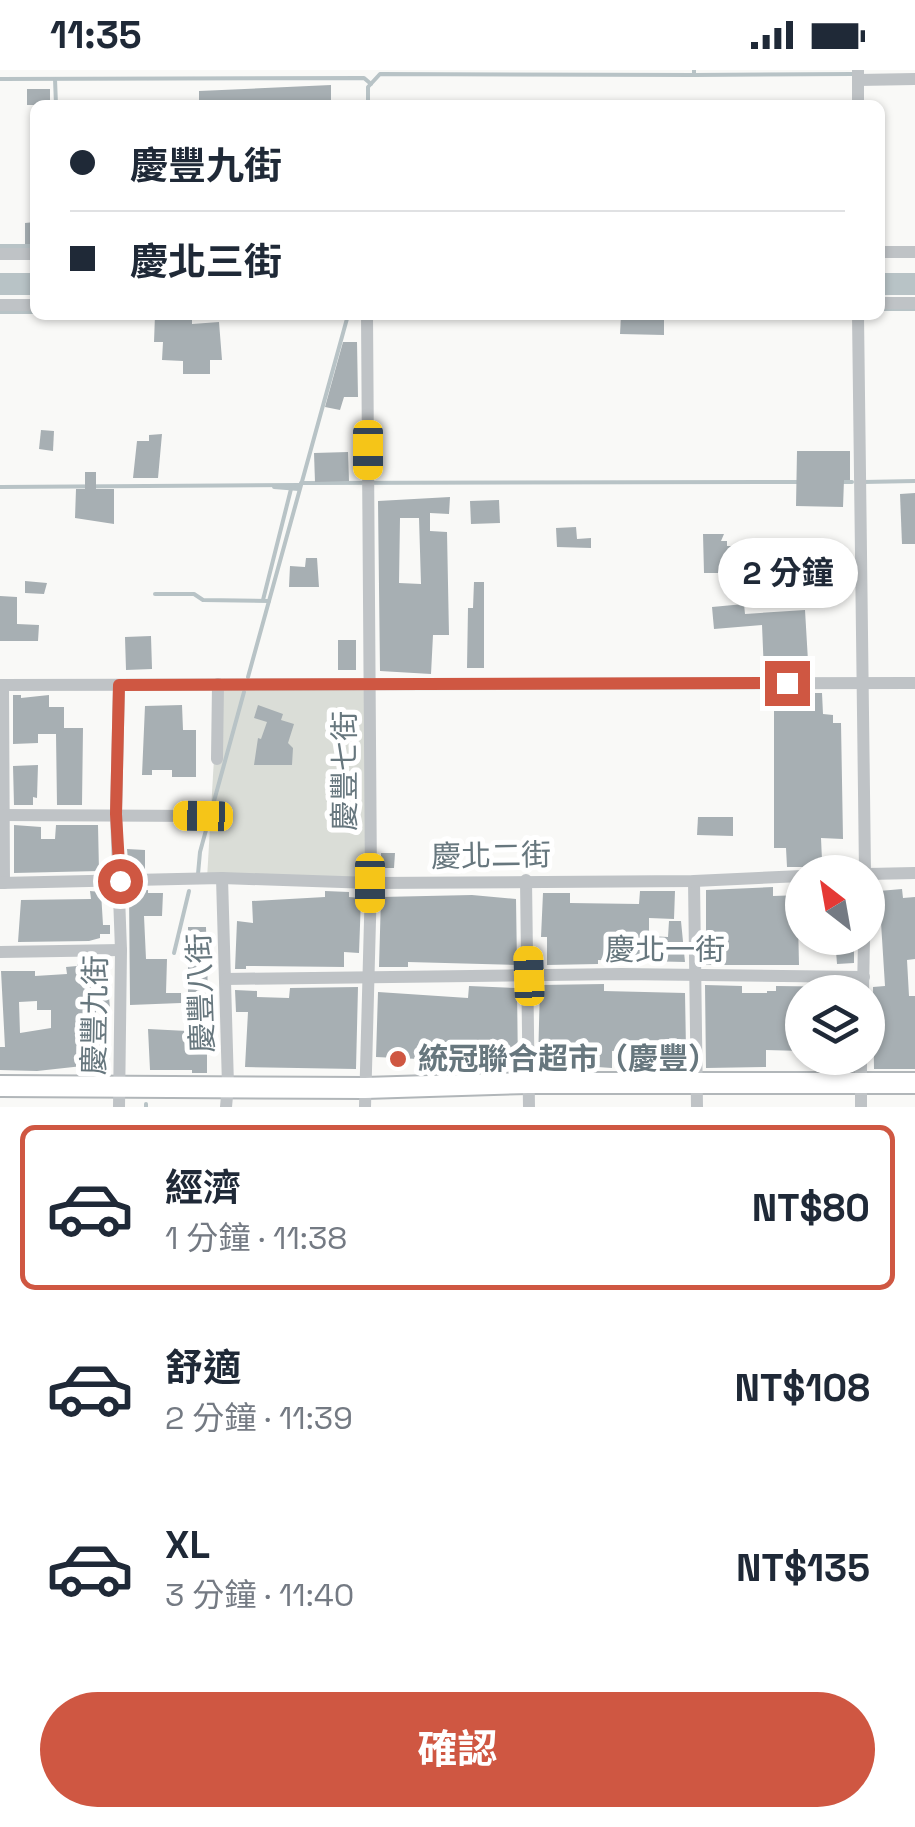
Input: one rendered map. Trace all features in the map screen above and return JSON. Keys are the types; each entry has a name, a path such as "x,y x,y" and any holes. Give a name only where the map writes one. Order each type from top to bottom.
{"main road":[{"path":"0,1086 119,1096 228,1085 365,1098 528,1083 915,1084"}],"street":[{"path":"858,75 915,79"},
{"path":"885,252 915,252"},
{"path":"0,254 30,254"},
{"path":"885,303 915,303"},
{"path":"0,305 30,305"},
{"name":"慶豐七街","path":"365,1098 370,978 367,320"},
{"path":"858,320 860,683 865,855"},
{"path":"2,883 1,685 915,683"},
{"path":"218,684 218,759"},
{"name":"慶豐九街","path":"119,685 119,1096"},
{"path":"1,815 203,816"},
{"path":"885,873 915,874"},
{"name":"慶北二街","path":"2,883 222,878 370,883 694,881 785,877"},
{"name":"慶豐八街","path":"222,878 226,1107"},
{"path":"526,880 529,1107"},
{"path":"694,881 697,1107"},
{"path":"0,952 121,950"},
{"name":"慶北一街","path":"226,979 785,975"},
{"path":"860,1075 862,1107"}],"shaded area":[{"path":"366,683 367,878 207,879 218,689"}],"building":[{"path":"331,85 331,100 199,100 199,91"},
{"path":"27,89 50,89 50,100 30,100 27,105"},
{"path":"30,222 30,244 25,244 25,223"},
{"path":"155,320 219,322 222,360 210,360 210,374 183,374 183,361 162,360 163,342 154,342"},
{"path":"621,320 664,320 664,335 620,334"},
{"path":"343,342 357,342 358,397 344,397 340,410 325,407"},
{"path":"41,430 54,431 53,451 39,449"},
{"path":"162,434 158,478 133,478 137,441 149,441 149,435"},
{"path":"797,451 850,451 850,480 844,480 843,507 796,506"},
{"path":"348,452 349,481 315,482 314,453"},
{"path":"85,472 96,472 96,489 114,489 114,524 75,518 76,489 85,489"},
{"path":"915,493 915,544 902,544 900,494"},
{"path":"450,497 449,514 430,513 430,531 447,532 449,635 433,635 431,674 380,671 378,501","holes":["400,518 419,518 421,584 399,583"]},
{"path":"499,500 500,523 471,524 470,501"},
{"path":"576,527 577,539 591,538 591,548 557,547 556,528"},
{"path":"703,534 724,534 721,541 731,546 731,567 724,567 724,573 704,573"},
{"path":"306,558 317,558 319,587 289,587 290,566 305,567"},
{"path":"25,581 47,583 44,594 25,593"},
{"path":"474,582 484,582 484,668 467,668 468,608 473,608"},
{"path":"0,596 17,597 17,624 39,625 38,641 0,641"},
{"path":"744,604 745,614 805,610 812,673 764,673 762,625 714,629 712,607"},
{"path":"151,636 152,669 126,670 125,637"},
{"path":"338,640 356,640 356,670 338,670"},
{"path":"774,693 822,693 823,714 833,715 833,723 841,723 843,839 821,838 822,855 786,855 786,848 774,848"},
{"path":"13,695 49,695 49,707 64,707 64,728 83,728 82,805 57,805 56,734 38,734 38,743 13,744"},
{"path":"182,705 183,730 196,730 196,777 172,777 172,770 152,770 152,775 142,775 145,706"},
{"path":"258,705 283,714 281,720 294,724 288,743 293,748 292,765 254,765 258,738 261,739 267,722 254,718"},
{"path":"38,765 37,798 33,797 33,805 14,805 13,766"},
{"path":"698,817 733,817 733,836 697,835"},
{"path":"14,825 41,827 41,839 55,839 56,825 98,825 99,871 14,873"},
{"path":"127,849 145,850 145,870 134,870"},
{"path":"381,853 395,853 394,868 381,868"},
{"path":"773,887 773,896 785,896 785,955 799,955 799,965 706,965 706,890"},
{"path":"902,889 903,898 915,897 915,959 907,960 909,996 915,996 915,1069 885,1069 885,890"},
{"path":"90,891 101,892 103,925 110,925 110,934 100,934 100,938 89,941 18,942 21,900 91,899"},
{"path":"129,891 163,893 162,916 144,916 146,959 167,959 166,993 181,993 181,1003 130,1005"},
{"path":"325,891 349,892 349,897 361,898 359,953 344,952 344,967 235,969 237,921 253,923 252,901 325,897"},
{"path":"640,891 675,891 674,919 649,918 649,936 668,937 669,921 681,921 685,962 598,960 598,964 547,965 547,937 541,937 543,893 570,893 570,903 639,904"},
{"path":"472,895 516,899 517,965 408,962 408,967 379,967 381,897"},
{"path":"188,927 206,927 208,995 188,996"},
{"path":"836,955 854,955 854,963 837,964"},
{"path":"106,960 110,1009 96,1010 96,1038 110,1038 110,1063 37,1071 0,1070 0,1047 5,1047 1,971 35,971 35,976 67,974 66,967 77,966 79,961","holes":["37,1001 37,1010 51,1010 51,1028 20,1033 19,1002"]},
{"path":"604,984 604,991 685,993 686,1050 671,1051 673,1062 638,1065 637,1050 612,1051 612,1068 538,1063 540,985"},
{"path":"705,985 742,986 742,993 767,993 776,991 776,986 785,986 785,1051 766,1050 766,1067 706,1068"},
{"path":"469,986 517,988 518,1070 418,1067 419,1059 376,1057 378,992 468,998"},
{"path":"358,987 356,1069 245,1067 248,1012 236,1012 235,990 257,991 257,997 289,998 290,988"},
{"path":"148,1029 207,1032 207,1073 150,1070"}],"waterway":[{"path":"368,100 368,87 380,74 694,75 694,70"},
{"path":"694,75 852,74"},
{"path":"0,79 364,78 371,84"},
{"path":"55,79 56,100"},
{"path":"0,246 30,246"},
{"path":"0,284 30,284"},
{"path":"885,284 915,284"},
{"path":"885,309 915,309"},
{"path":"0,312 30,312"},
{"path":"248,677 347,320"},
{"path":"863,482 915,481"},
{"path":"301,483 801,482"},
{"path":"840,482 852,482"},
{"path":"0,487 300,485"},
{"path":"274,487 299,489"},
{"path":"263,600 291,489"},
{"path":"155,594 194,594 203,600 269,601"},
{"path":"198,874 200,852 244,692"},
{"path":"174,953 189,891"}],"place":[{"name":"統冠聯合超市（慶豐）","path":"398,1059"}],"route":[{"path":"120,881 116,814 119,685 787,683"}]}
